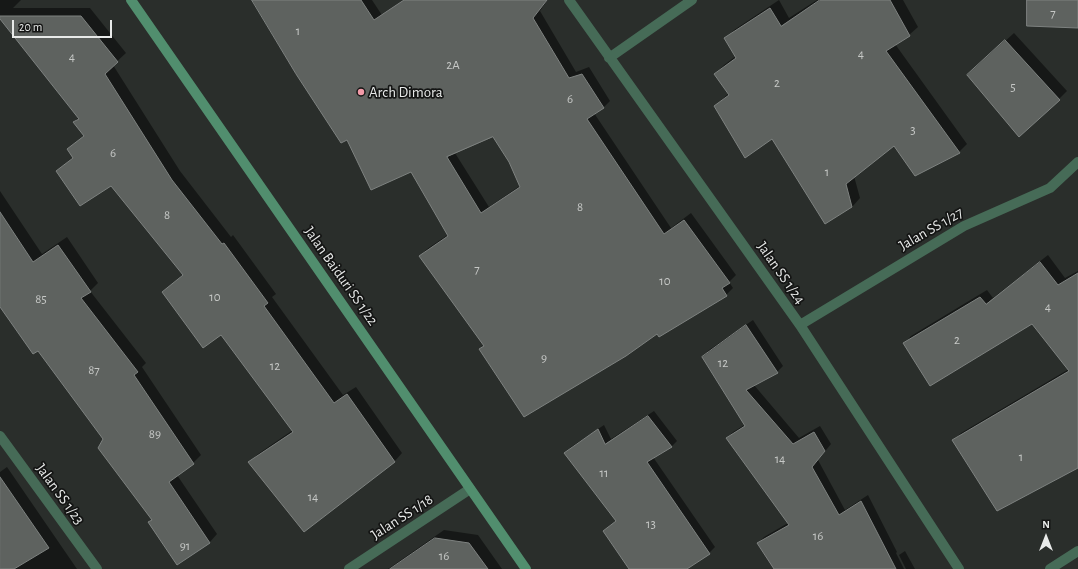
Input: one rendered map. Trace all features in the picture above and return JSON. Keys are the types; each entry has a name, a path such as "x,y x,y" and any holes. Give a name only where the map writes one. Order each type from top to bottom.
{"street":[{"name":"Jalan Baiduri SS 1/22","path":"131,0 526,569"},
{"name":"Jalan SS 1/24","path":"569,0 800,325 958,569"},
{"path":"609,58 692,0"},
{"name":"Jalan SS 1/27","path":"800,325 964,226 1050,188 1078,162"},
{"name":"Jalan SS 1/23","path":"0,436 97,569"},
{"name":"Jalan SS 1/18","path":"349,569 470,489"},
{"path":"1050,569 1078,551"}],"building":[{"path":"252,0 361,0 374,20 404,0 547,0 533,18 569,78 582,74 604,108 587,119 664,234 684,220 730,283 722,288 727,296 659,337 657,334 626,356 524,417 479,349 484,346 419,256 448,236 411,172 371,190 347,140 341,143 296,74","holes":["493,137 509,162 520,187 481,213 447,157"]},
{"path":"820,0 890,0 910,36 886,51 960,153 915,176 894,146 846,184 852,207 825,224 772,139 745,158 714,106 729,95 714,74 736,58 724,38 770,8 781,26"},
{"path":"1027,0 1078,0 1078,28 1027,26"},
{"path":"0,16 81,16 118,62 105,74 172,180 222,244 224,243 268,303 264,306 334,403 347,394 395,462 304,532 248,462 293,432 221,335 203,348 162,292 183,275 111,186 80,206 56,171 73,158 67,149 84,136 73,122 79,119 0,19"},
{"path":"1005,40 1060,100 1019,137 967,75"},
{"path":"0,212 33,262 58,245 91,292 81,298 138,372 134,375 194,464 169,482 210,543 177,565 148,522 152,520 98,448 103,439 38,351 33,354 0,307"},
{"path":"1040,262 1058,285 1078,273 1078,468 997,511 952,440 1069,371 1032,324 930,386 903,343 980,297 986,304"},
{"path":"746,325 778,373 746,390 793,444 814,432 825,451 812,467 839,515 861,501 896,569 774,569 757,543 789,525 726,438 745,426 702,357"},
{"path":"648,416 672,447 647,462 710,554 687,569 629,569 603,531 616,521 564,453 598,429 605,444"},
{"path":"0,477 49,548 14,569 0,569"},
{"path":"435,538 469,543 488,569 390,569"}],"place":[{"name":"Arch Dimora","path":"361,92"}]}
